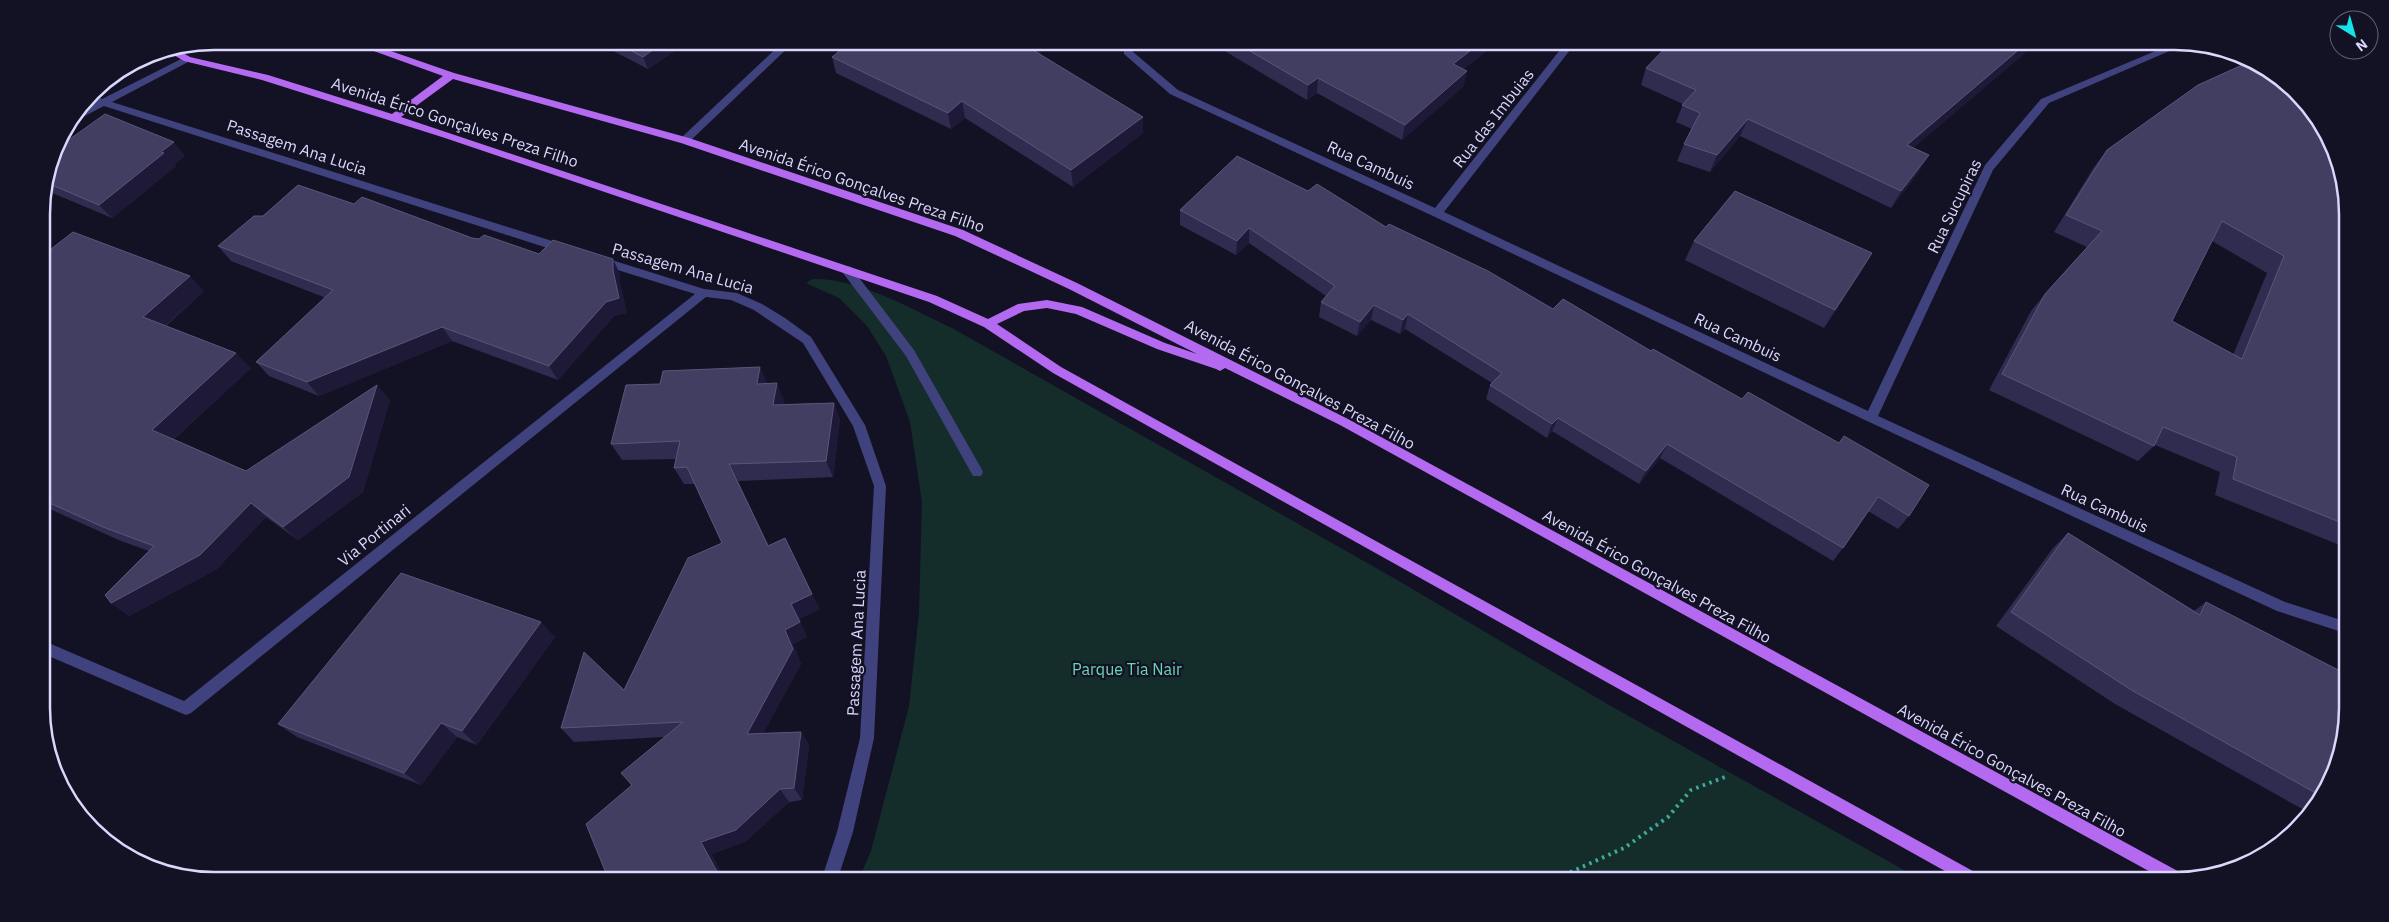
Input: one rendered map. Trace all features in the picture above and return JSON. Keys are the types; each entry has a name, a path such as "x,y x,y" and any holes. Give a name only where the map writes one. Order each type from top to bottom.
{"main road":[{"name":"Avenida Érico Gonçalves Preza Filho","path":"377,50 451,75 684,140 959,233 1073,286 1352,427 2165,872"},
{"name":"Avenida Érico Gonçalves Preza Filho","path":"179,54 187,59 264,77 847,270 933,299 988,324 1057,370 1961,872"},
{"path":"392,119 451,75"},
{"path":"988,324 1022,307 1048,304 1078,310 1161,346 1262,380"}],"street":[{"path":"684,140 780,50"},
{"name":"Rua Cambuis","path":"1131,50 1174,92 1437,213 1871,418 2282,607 2339,625"},
{"name":"Rua das Imbuias","path":"1437,213 1565,50"},
{"name":"Rua Sucupiras","path":"1871,418 1989,168 2045,101 2166,50"},
{"path":"100,97 187,59"},
{"name":"Passagem Ana Lucia","path":"98,99 572,252"},
{"name":"Passagem Ana Lucia","path":"591,258 704,293 733,296 758,307 807,340 859,425 880,486 867,738 845,832 832,872"},
{"path":"847,270 910,353 977,472"},
{"name":"Via Portinari","path":"50,650 186,708 704,293"}],"path":[{"path":"1569,872 1624,848 1668,817 1691,790 1733,774"}],"green space":[{"name":"Parque Tia Nair","path":"813,279 830,280 866,289 952,328 1392,577 1609,705 1908,872 862,872 871,851 909,706 919,613 922,502 910,422 886,356 867,326 839,298 806,283"}],"building":[{"path":"630,50 653,50 643,57"},
{"path":"841,50 1033,50 1143,117 1071,170 962,101 948,113 832,57"},
{"path":"1248,50 1471,50 1453,64 1467,71 1405,125 1318,78 1308,85"},
{"path":"1663,50 2018,50 1907,145 1929,155 1901,191 1748,119 1717,155 1684,144 1700,113 1682,105 1696,90 1646,68"},
{"path":"2242,65 2266,78 2291,98 2317,132 2326,151 2338,193 2339,522 2233,479 2237,457 2163,427 2154,446 2002,374 2045,294 2102,231 2066,215 2107,150 2198,85","holes":["2222,221 2284,256 2242,359 2172,321"]},
{"path":"105,114 174,142 161,152 164,153 99,205 53,185 68,141"},
{"path":"1237,156 1308,191 1317,184 1386,227 1389,224 1488,271 1553,309 1563,299 1651,351 1653,349 1742,399 1748,392 1839,443 1844,436 1929,485 1909,516 1878,497 1843,548 1667,444 1646,471 1558,418 1552,424 1490,385 1502,373 1408,314 1403,320 1374,305 1360,322 1321,302 1335,286 1249,228 1237,241 1180,210"},
{"path":"298,185 354,204 362,197 472,238 479,239 484,235 539,254 553,240 613,259 613,270 619,298 606,302 549,366 442,327 307,382 256,362 333,290 218,246 254,216 263,216"},
{"path":"1735,191 1872,253 1835,310 1694,241"},
{"path":"73,232 190,276 143,317 236,353 152,430 246,471 377,385 349,477 283,527 251,503 200,555 111,603 105,595 154,546 103,527 50,503 50,250"},
{"path":"760,367 757,384 777,383 773,405 834,403 826,461 729,464 768,546 785,538 812,594 791,604 800,622 785,630 793,649 747,734 801,732 794,788 780,789 736,830 701,842 717,872 606,872 586,824 632,785 621,773 683,722 561,728 584,652 624,690 688,558 722,543 687,467 674,468 680,441 611,444 626,385 660,384 663,371"},
{"path":"2068,533 2200,615 2206,602 2339,670 2338,729 2330,760 2317,790 2315,793 2133,691 2011,612"},
{"path":"401,573 541,622 462,731 441,723 404,773 278,724"}]}
